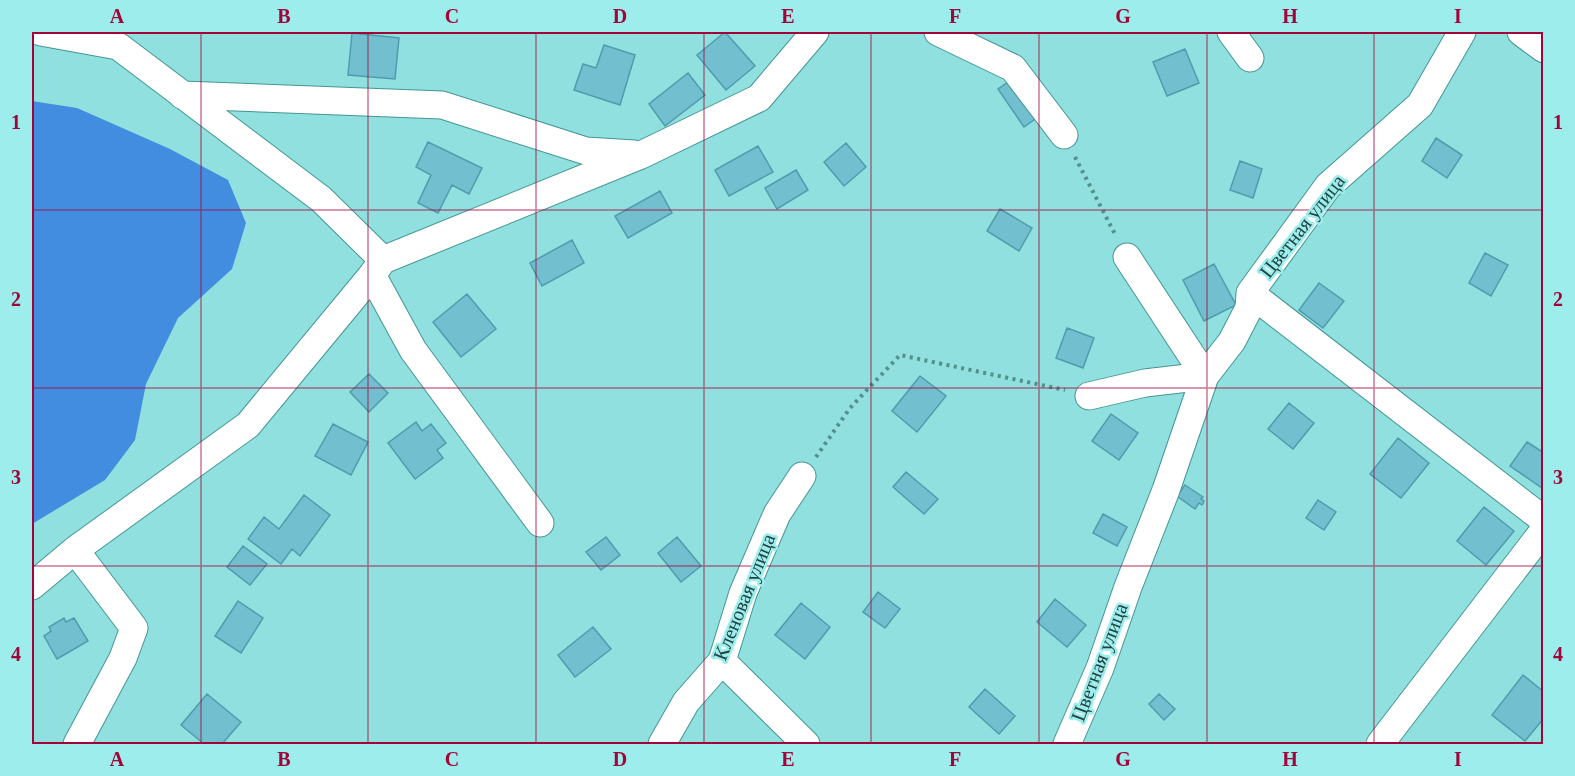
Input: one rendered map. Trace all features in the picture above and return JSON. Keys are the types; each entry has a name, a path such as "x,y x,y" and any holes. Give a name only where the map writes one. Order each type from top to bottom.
{"street":[{"path":"41,32 118,46 321,199 377,268 413,350 540,523"},
{"path":"32,586 75,550 248,424 377,268 641,155 759,98 815,32"},
{"path":"938,32 1012,68 1064,135"},
{"path":"1231,32 1250,58"},
{"name":"Цветная улица","path":"1067,744 1100,668 1128,587 1166,490 1205,376 1232,341 1249,308 1250,293 1328,186 1420,105 1462,32"},
{"path":"1521,32 1544,49"},
{"path":"182,94 442,105 586,151 641,155"},
{"path":"1089,396 1145,383 1205,376 1127,257"},
{"path":"1250,293 1544,520"},
{"name":"Кленовая улица","path":"662,744 686,702 722,661 743,593 777,514 802,476"},
{"path":"1380,744 1544,530"},
{"path":"75,550 134,628 123,658 77,744"},
{"path":"722,661 806,744"}],"path":[{"path":"1064,135 1127,257"},
{"path":"802,476 850,408 900,355 1089,396"}],"water":[{"path":"32,101 77,108 170,149 228,180 246,223 232,269 178,318 146,384 135,440 105,480 32,524"}],"building":[{"path":"725,32 755,66 726,90 697,55"},
{"path":"352,33 399,38 395,79 348,75"},
{"path":"604,45 635,55 620,105 574,90 583,64 596,68"},
{"path":"1185,49 1199,83 1167,96 1153,62"},
{"path":"688,73 705,95 665,126 649,104"},
{"path":"1020,74 1045,112 1024,127 998,89"},
{"path":"1436,138 1462,155 1447,178 1422,161"},
{"path":"428,142 482,168 469,194 452,185 438,213 418,203 431,175 416,167"},
{"path":"846,143 866,167 844,186 824,162"},
{"path":"758,146 773,172 729,196 715,170"},
{"path":"1240,161 1262,169 1253,198 1230,190"},
{"path":"796,170 808,190 777,209 765,188"},
{"path":"660,191 672,213 628,238 615,216"},
{"path":"1000,209 1032,228 1019,251 987,231"},
{"path":"572,240 584,263 542,286 530,263"},
{"path":"1485,253 1508,265 1491,296 1469,283"},
{"path":"1214,264 1236,305 1204,321 1183,280"},
{"path":"1319,283 1344,301 1323,328 1299,310"},
{"path":"467,294 496,329 461,357 433,322"},
{"path":"1067,328 1094,338 1083,368 1056,358"},
{"path":"369,374 388,393 369,412 350,392"},
{"path":"920,376 946,396 917,432 892,411"},
{"path":"1289,403 1314,423 1293,449 1268,429"},
{"path":"1111,414 1138,433 1119,460 1092,441"},
{"path":"416,422 422,431 431,424 446,443 437,450 443,458 415,479 388,443"},
{"path":"333,424 368,442 351,475 315,456"},
{"path":"1398,438 1429,463 1401,498 1370,474"},
{"path":"1527,442 1544,453 1544,486 1542,488 1510,466"},
{"path":"906,472 938,499 924,514 893,487"},
{"path":"1185,485 1203,497 1202,505 1199,503 1195,509 1177,496"},
{"path":"304,495 330,515 300,556 292,549 281,564 248,539 264,517 279,529"},
{"path":"1318,500 1336,512 1324,530 1306,518"},
{"path":"1484,507 1514,531 1486,565 1457,541"},
{"path":"1103,514 1127,527 1117,546 1093,533"},
{"path":"606,537 620,555 601,570 586,552"},
{"path":"677,537 701,566 681,582 658,553"},
{"path":"243,546 267,564 250,585 227,567"},
{"path":"878,592 900,609 885,628 863,612"},
{"path":"1055,599 1086,625 1067,647 1037,622"},
{"path":"238,601 263,618 241,653 215,636"},
{"path":"801,603 830,627 805,659 775,635"},
{"path":"64,618 66,622 74,618 88,641 57,659 44,636 51,631 49,627"},
{"path":"593,627 611,649 575,677 558,655"},
{"path":"1523,675 1544,692 1544,718 1525,741 1492,715"},
{"path":"985,689 1015,716 999,734 969,707"},
{"path":"207,694 241,722 222,744 204,744 181,725"},
{"path":"1159,694 1175,709 1164,720 1149,704"}]}
